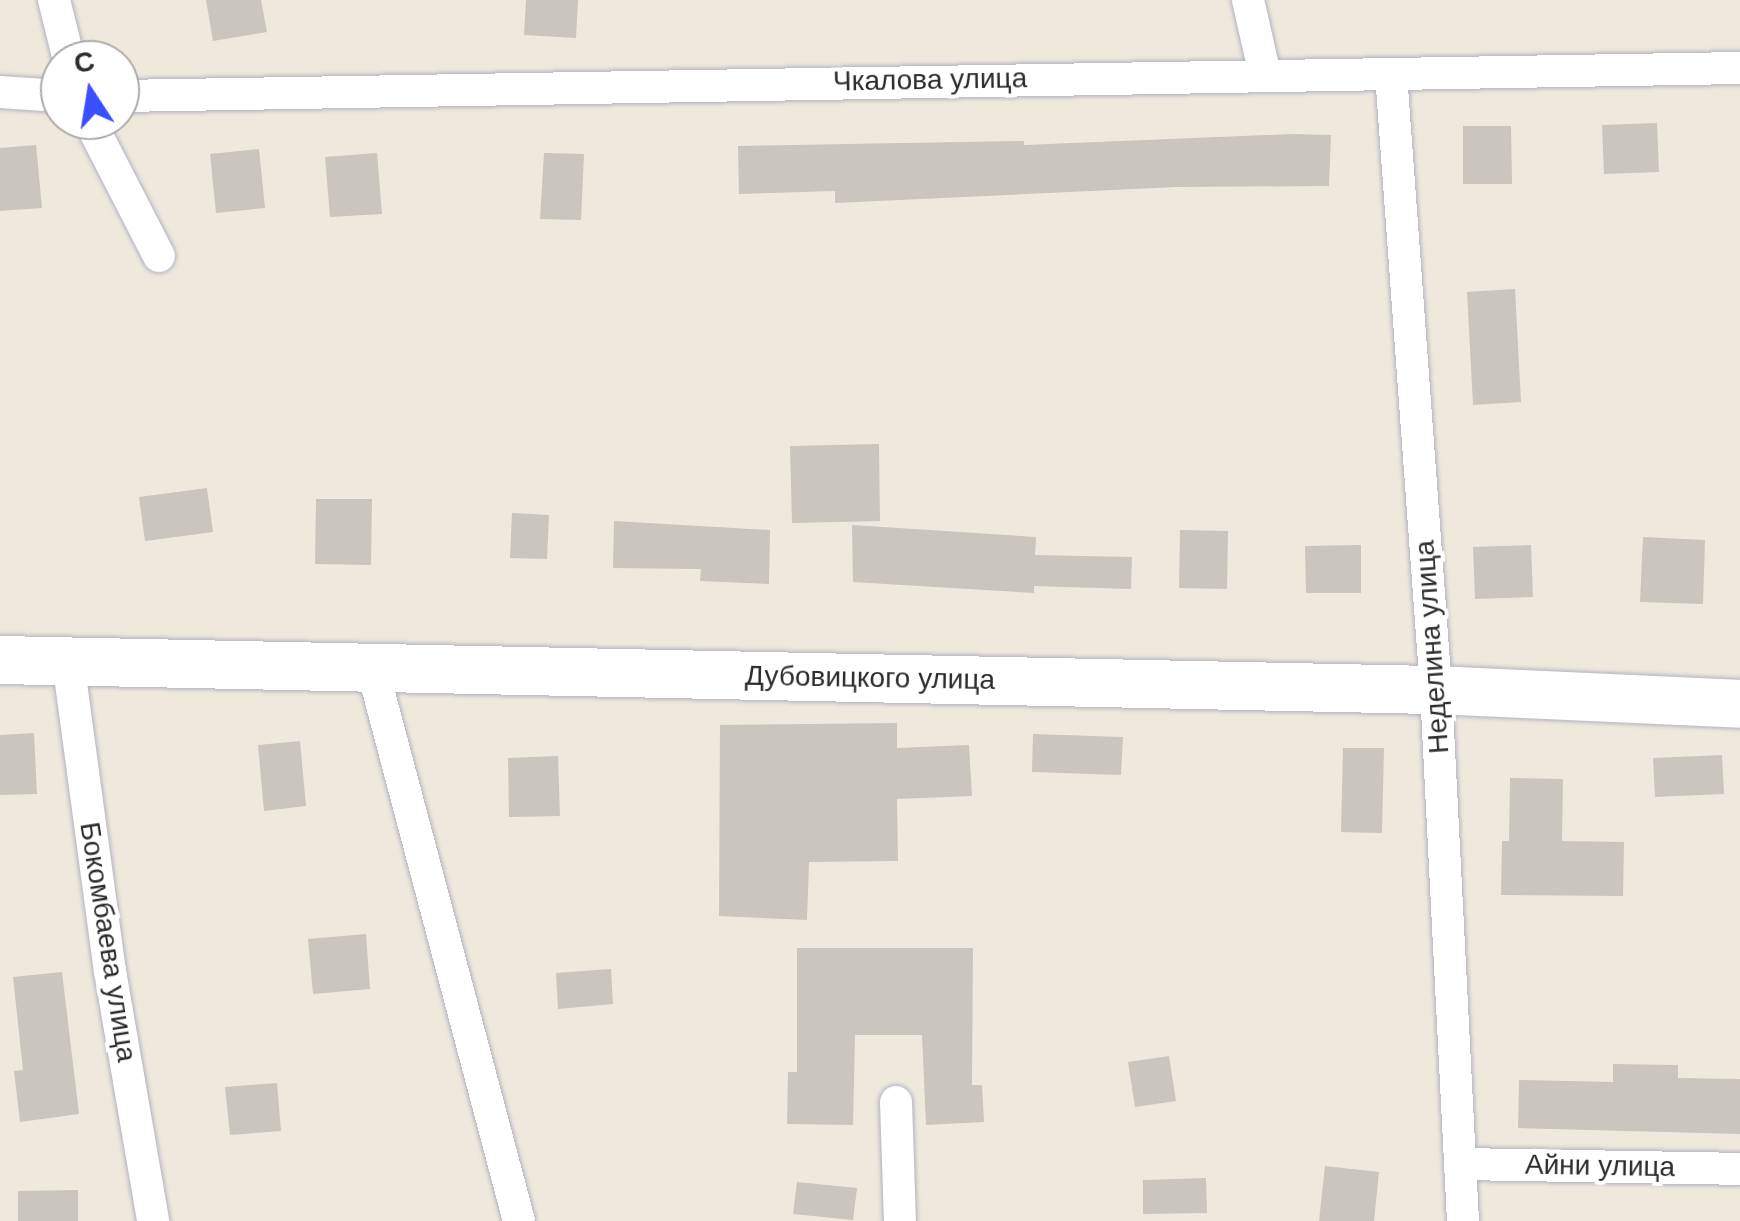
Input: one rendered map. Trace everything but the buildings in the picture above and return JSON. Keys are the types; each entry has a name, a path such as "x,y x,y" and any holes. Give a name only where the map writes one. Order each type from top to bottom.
{"street":[{"path":"54,0 64,40"},
{"path":"1248,0 1265,75"},
{"name":"Чкалова улица","path":"140,96 1740,68"},
{"name":"Неделина улица","path":"1391,74 1436,690 1462,1221"},
{"path":"0,92 40,95"},
{"path":"99,140 159,256"},
{"name":"Дубовицкого улица","path":"0,660 1436,690 1740,704"},
{"name":"Бокомбаева улица","path":"68,661 110,971 153,1221"},
{"path":"372,667 519,1221"},
{"path":"896,1102 900,1221"},
{"name":"Айни улица","path":"1461,1164 1740,1169"}]}
